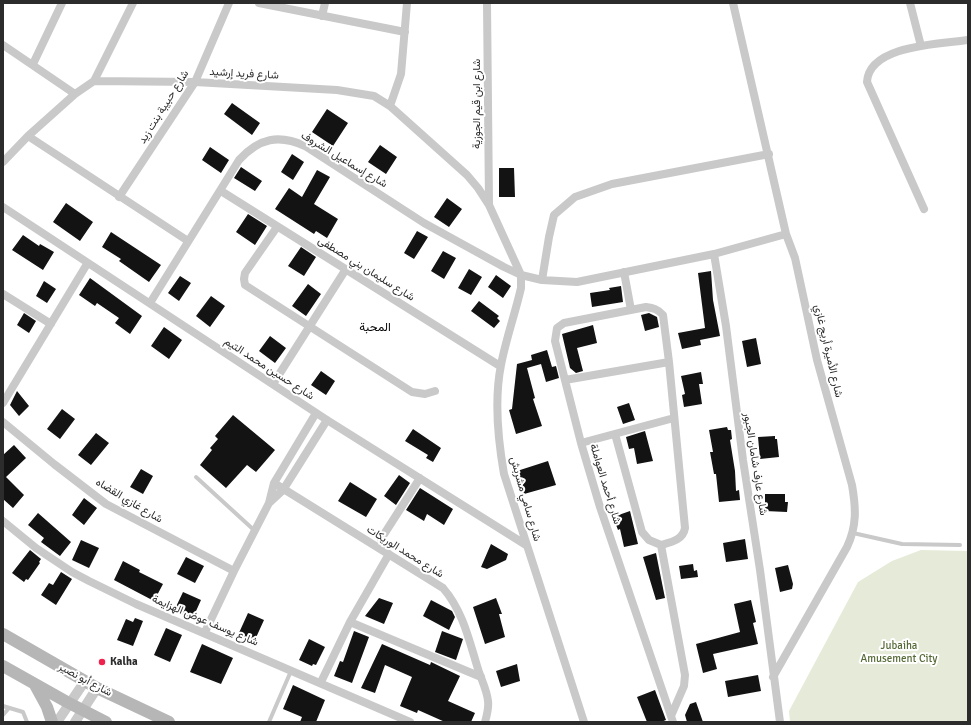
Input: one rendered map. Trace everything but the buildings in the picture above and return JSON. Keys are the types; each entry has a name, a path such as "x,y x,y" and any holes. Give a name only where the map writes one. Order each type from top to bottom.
{"main road":[{"name":"شارع أبو نصير","path":"3,634 97,688 169,722"},
{"path":"3,666 70,704 106,722"},
{"path":"35,684 47,707 52,722"}],"street":[{"path":"33,64 62,3"},
{"path":"3,162 28,136 75,94 94,80 134,3"},
{"name":"شارع حبيبة بنت زيد","path":"119,197 195,82 229,3"},
{"path":"259,3 405,32"},
{"path":"322,16 325,3"},
{"path":"390,106 401,74 407,3"},
{"name":"شارع ابن قيم الجوزية","path":"487,3 487,127 489,205"},
{"name":"شارع الأميرة أريج غازي","path":"733,3 769,154 786,234 795,258 817,360 852,485 855,504 853,533 773,677"},
{"path":"910,3 921,46"},
{"path":"924,209 867,82 868,73 872,66 883,57 921,46 968,40"},
{"path":"3,45 75,94"},
{"name":"شارع فريد إرشيد","path":"94,80 195,82 337,90 374,96 390,106 467,175 489,205"},
{"path":"28,136 188,241"},
{"name":"شارع إسماعيل الشروف","path":"150,303 240,160 251,148 274,139 288,140 305,146 424,223 521,275"},
{"path":"542,280 548,236 554,215 575,197 612,184 769,154"},
{"name":"شارع سليمان بني مصطفى","path":"221,191 276,227 346,269 500,366"},
{"path":"489,205 521,275 542,280 577,282 714,254 786,234"},
{"name":"شارع حسين محمد التيم","path":"3,207 87,264 150,303 316,413 526,545"},
{"path":"276,227 245,273 244,283 249,288 412,392 420,394 435,391"},
{"name":"شارع عارف شامان الجبور","path":"714,254 726,326 742,460 760,570 773,677"},
{"path":"3,403 87,264"},
{"path":"273,384 311,327 346,269"},
{"path":"624,272 631,310"},
{"name":"شارع سامي مشربش","path":"521,275 521,288 500,366 498,396 500,448 504,474 584,722"},
{"path":"3,294 51,324"},
{"name":"شارع أحمد العواملة","path":"615,434 642,532 648,540 661,544 672,542 680,538 684,533 685,528 669,362 664,323 659,310 646,307 564,322 557,328 555,341 581,443 618,565 672,719"},
{"path":"565,380 669,362"},
{"path":"205,632 269,503 274,483 316,413"},
{"path":"581,443 674,418"},
{"path":"269,503 284,490 327,420"},
{"name":"شارع غازي القضاه","path":"3,422 106,504 234,571"},
{"path":"380,539 420,478"},
{"name":"شارع محمد الوريكات","path":"274,483 443,588 453,599 462,618 488,701 488,713 485,722"},
{"name":"شارع يوسف عوض الهزايمة","path":"3,521 36,548 72,572 136,604 205,632 410,722"},
{"name":"شارع أحمد العواملة","path":"661,544 685,675 684,686 672,719"},
{"path":"321,682 350,622 389,554"},
{"path":"350,622 481,677"},
{"path":"773,677 778,721"},
{"path":"57,722 85,681"},
{"path":"75,722 97,688"}],"lane":[{"path":"196,476 256,531"},
{"path":"853,533 902,544 960,545"},
{"path":"269,722 292,670"},
{"path":"3,706 23,712 27,722"},
{"path":"3,715 9,708"}],"green space":[{"name":"Jubaiha Amusement City","path":"921,550 968,551 968,722 790,722 789,711 858,582 892,561"}],"place":[{"name":"Kalha","path":"102,662"}],"district":[{"name":"المحبة","path":"375,328"}]}
